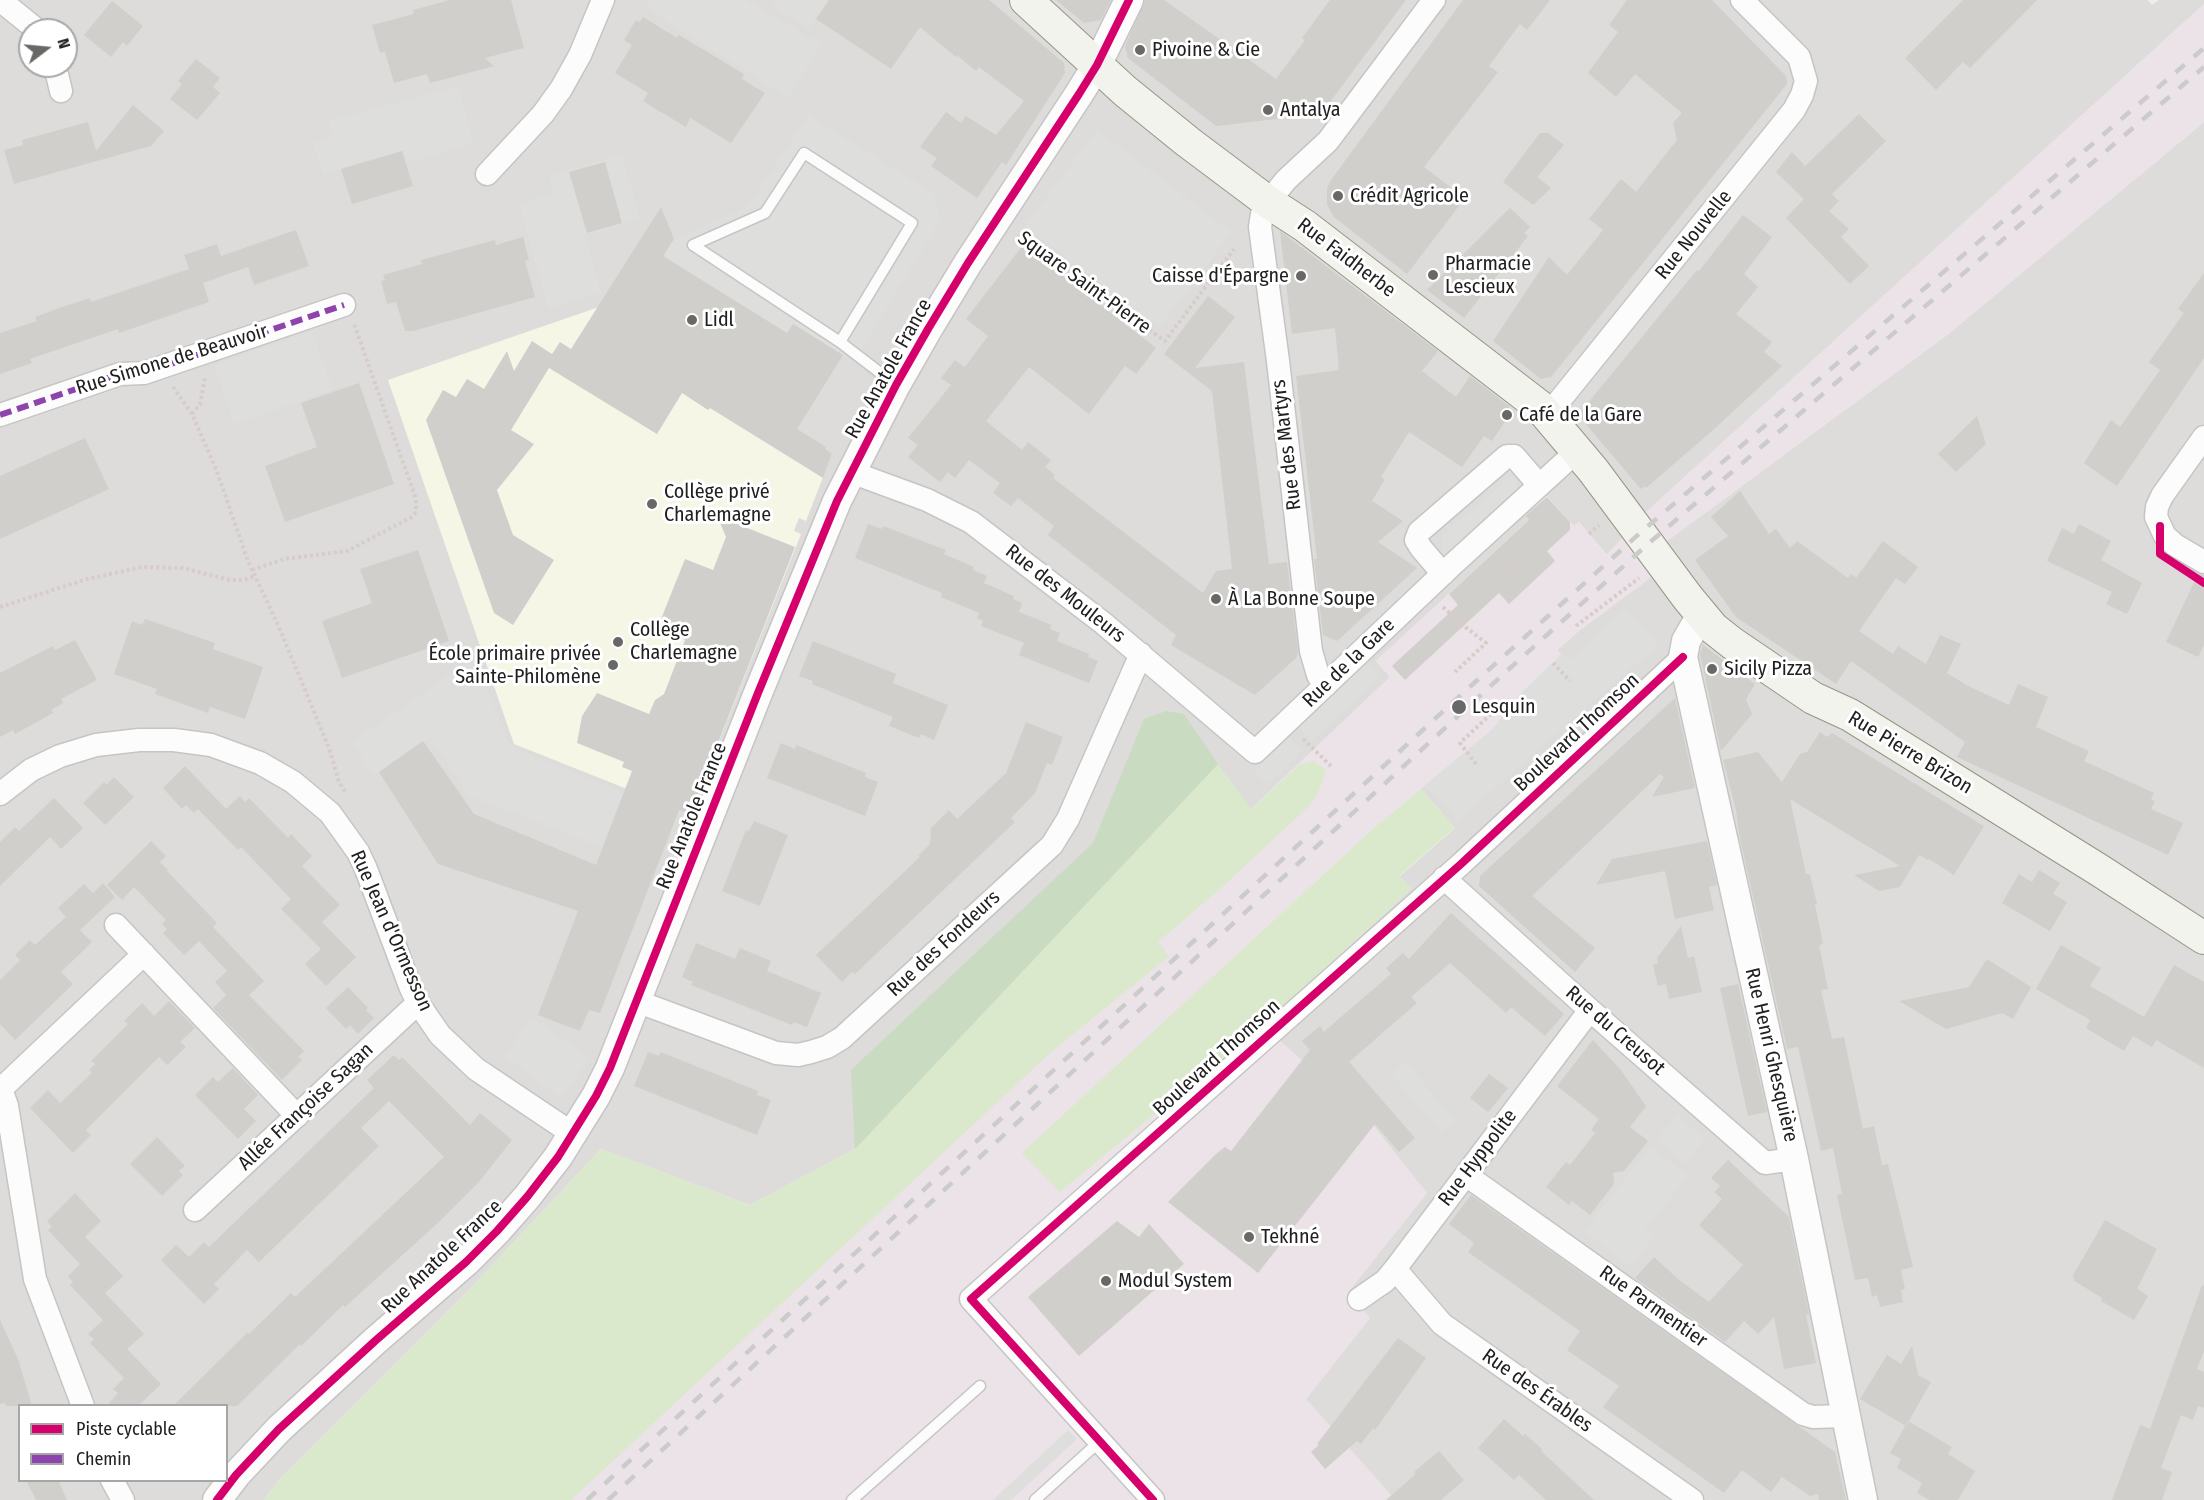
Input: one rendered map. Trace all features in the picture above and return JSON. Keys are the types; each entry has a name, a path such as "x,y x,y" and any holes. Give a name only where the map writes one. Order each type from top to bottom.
{"main road":[{"name":"Rue Faidherbe","path":"1026,0 1165,124 1268,202 1305,226 1531,399 1577,451 1652,550"},
{"name":"Rue Pierre Brizon","path":"1652,550 1701,615 1732,644 1814,698 1850,715 2204,938"}],"street":[{"path":"0,0 22,18"},
{"path":"487,174 543,114 561,89 580,55 603,0"},
{"name":"Rue Anatole France","path":"217,1500 250,1459 279,1429 487,1242 540,1181 573,1134 604,1082 771,662 851,472 896,385 968,263 1097,65 1130,0"},
{"path":"1268,202 1286,180 1334,135 1434,0"},
{"name":"Rue Nouvelle","path":"1547,416 1794,110 1802,95 1806,81 1798,57 1742,0"},
{"path":"58,78 61,91"},
{"name":"Rue des Martyrs","path":"1268,202 1262,214 1260,227 1262,246 1278,361 1311,651 1318,675 1325,686"},
{"name":"Rue Simone de Beauvoir","path":"0,415 120,374 139,374 344,305"},
{"path":"2204,437 2162,496 2156,517 2165,536 2175,545 2204,562"},
{"name":"Rue de la Gare","path":"1255,752 1577,451"},
{"path":"1443,574 1420,548 1416,540 1419,532 1507,456 1514,456 1539,485"},
{"name":"Rue des Mouleurs","path":"851,472 927,500 971,522 1142,654 1255,752"},
{"path":"1683,657 1686,641 1701,615"},
{"name":"Rue des Fondeurs","path":"636,1001 776,1053 798,1055 827,1047 842,1038 1052,845 1068,819 1142,654"},
{"name":"Boulevard Thomson","path":"1153,1500 971,1299 1444,878 1683,657"},
{"name":"Rue Henri Ghesquière","path":"1683,657 1794,1159 1863,1500"},
{"name":"Rue Jean d'Ormesson","path":"0,794 45,763 77,751 117,741 192,742 228,750 260,763 293,782 318,801 348,837 366,868 418,1003 440,1035 485,1076 573,1134"},
{"name":"Rue du Creusot","path":"1444,878 1590,1010 1765,1162 1794,1159"},
{"path":"116,925 297,1116"},
{"path":"82,1404 39,1293 31,1264 7,1106 1,1088 144,954"},
{"name":"Allée Françoise Sagan","path":"195,1210 418,1003"},
{"name":"Rue Hyppolite","path":"1359,1299 1385,1281 1395,1269 1590,1010"},
{"name":"Rue Parmentier","path":"1466,1175 1803,1414 1813,1418 1847,1416"},
{"name":"Rue des Érables","path":"1395,1269 1442,1324 1692,1500"},
{"path":"113,1482 123,1500"}],"lane":[{"path":"840,342 912,223 804,153 765,213 693,245 840,342 896,385"},
{"path":"852,1500 980,1386"},
{"path":"1035,1500 1100,1441"}],"path":[{"path":"252,570 290,558 347,551 412,518 416,512 416,499 350,312 344,305"},
{"path":"192,414 200,404 210,350"},
{"path":"157,368 192,414 216,469 252,570 329,748 339,782 350,799"},
{"path":"1576,626 1652,550"},
{"path":"0,607 80,581 131,569 183,568 236,581 255,576"},
{"path":"1426,590 1464,626 1486,643 1455,672"},
{"path":"1553,663 1570,681"},
{"path":"1476,764 1460,744 1492,712"},
{"path":"1285,724 1331,766"}],"shaded area":[{"path":"0,0 2148,0 2152,5 2159,0 2204,0 2204,4 1645,513 1607,555 1579,522 1574,526 1545,494 1523,514 1529,520 1376,661 1390,677 1251,809 855,1149 750,1205 601,1149 468,1291 279,1480 264,1500 0,1500"},
{"path":"644,0 746,0 821,44 789,98 658,16"},
{"path":"776,0 829,0 809,29 772,6"},
{"path":"2204,4 2204,122 1947,335 1667,541 1645,513"},
{"path":"458,87 474,143 411,162 402,151 323,174 313,143 332,138 329,120"},
{"path":"808,115 935,194 940,221 855,360 793,324 787,333 663,256 674,239 746,208"},
{"path":"2204,122 2204,1500 1395,1500 1306,1399 1369,1319 1349,1291 1427,1193 1263,1025 1412,888 1399,877 1455,828 1421,789 1561,655 1557,650 1653,576 1667,541 1947,335"},
{"path":"1097,130 1232,232 1159,328 1025,226"},
{"path":"622,155 640,219 585,235 601,293 548,308 519,204 554,193 549,176"},
{"name":"Collège Charlemagne","path":"596,308 832,454 806,521 799,518 794,531 801,534 690,814 514,744 388,380"},
{"path":"312,331 333,390 234,424 214,365"},
{"path":"1516,472 1517,496 1443,564 1442,535"},
{"path":"1544,494 1573,526 1579,522 1606,555 1624,536 1653,576 1557,649 1561,655 1522,692 1493,729 1376,826 1212,978 1061,1191 1263,1025 1374,1126 1427,1193 1349,1291 1370,1318 1306,1399 1395,1500 264,1500 279,1480 468,1291 601,1149 750,1205 855,1149 1251,809 1390,677 1376,661 1529,521 1523,514"},
{"path":"1625,609 1659,644 1458,821 1425,786 1493,729 1522,692 1561,655 1572,659"},
{"path":"475,657 510,746 624,793 603,847 469,796 430,737 373,776 352,742"},
{"path":"1366,662 1379,676 1312,741 1298,728"},
{"path":"1289,737 1302,751 1267,785 1254,771"},
{"path":"532,1017 590,1058 561,1098 504,1056"},
{"path":"1406,1062 1455,1120 1441,1132 1391,1074"},
{"path":"1678,1115 1705,1139 1684,1164 1656,1140"},
{"path":"1650,1146 1688,1176 1645,1230 1654,1237 1630,1267 1584,1231"},
{"path":"1068,1430 1077,1439 1011,1500 993,1500"}],"green space":[{"path":"1166,711 1184,714 1218,764 855,1149 851,1070 1093,843 1144,719"},
{"path":"1313,761 1326,770 1318,793 1310,805 1222,887 1158,942 1169,956 1050,1053 571,1500 264,1500 279,1480 468,1291 601,1149 750,1205 855,1149 1218,764 1251,809 1299,765"},
{"path":"1421,789 1455,827 1399,876 1412,888 1263,1025 1060,1192 1022,1153 1376,826"}],"building":[{"path":"450,0 511,0 524,48 485,58 494,66 457,76 430,83 427,74 394,83 385,52 380,53 372,25 414,14 413,10"},
{"path":"829,0 989,0 1064,63 1065,73 1006,165 1002,162 977,198 931,166 937,158 920,147 946,112 961,123 966,116 996,135 1024,101 979,67 976,71 957,55 956,57 920,27 891,69 816,19"},
{"path":"1056,0 1111,0 1101,20 1084,23"},
{"path":"1145,0 1164,0 1276,79 1305,40 1302,38 1330,0 1406,0 1321,114 1216,126 1128,58 1125,46"},
{"path":"1463,0 1550,0 1527,30 1520,24 1489,66 1498,72 1424,167 1465,198 1407,274 1334,217 1327,205 1327,188"},
{"path":"1627,0 1712,0 1786,76 1787,84 1551,377 1541,379 1493,341 1549,257 1567,275 1603,230 1589,219 1621,179 1636,192 1677,140 1673,123 1682,113 1635,74 1616,97 1588,73 1618,32 1609,25"},
{"path":"1963,0 2037,0 1970,68 1963,62 1936,90 1905,58"},
{"path":"112,1 143,26 127,46 123,42 111,57 84,35"},
{"path":"643,17 677,38 679,35 744,74 742,79 765,93 731,143 690,118 686,127 654,108 643,101 648,93 615,73 632,45 624,40 636,20 640,22"},
{"path":"196,59 220,78 213,87 220,93 197,120 170,99 182,84 178,81"},
{"path":"133,105 164,131 151,146 14,184 4,150 23,145 22,140 88,122 96,151"},
{"path":"1859,114 1886,141 1832,194 1839,201 1829,211 1849,229 1841,237 1869,266 1850,284 1786,218 1804,199 1776,172 1792,152 1805,166"},
{"path":"1540,133 1548,133 1564,145 1537,177 1551,188 1533,205 1503,182"},
{"path":"402,151 413,186 352,204 341,169"},
{"path":"605,162 622,223 587,233 569,172"},
{"path":"661,207 674,239 663,256 787,333 793,324 843,355 797,429 826,447 825,449 832,454 823,478 682,393 657,434 549,368 511,430 534,444 497,490 513,535 554,560 513,625 494,613 426,420 443,390 456,397 467,379 484,389 507,351 514,371 532,341 552,354 560,342 571,349"},
{"path":"1510,208 1530,227 1524,233 1528,236 1464,318 1427,290"},
{"path":"1743,215 1772,237 1744,274 1758,287 1736,314 1772,342 1764,352 1782,366 1713,430 1646,488 1645,486 1641,489 1578,415"},
{"path":"296,230 309,266 254,285 248,267 203,283 209,302 119,333 118,329 30,359 32,363 0,374 0,333 37,321 35,317 62,307 90,298 91,302 189,269 184,255 217,244 221,256"},
{"path":"1280,231 1438,351 1422,371 1456,397 1470,376 1509,406 1510,414 1492,441 1484,436 1462,467 1409,432 1381,477 1385,479 1372,501 1403,521 1378,542 1417,568 1337,641 1323,635 1314,559 1317,559 1296,376 1339,370 1335,328 1292,334"},
{"path":"523,237 529,260 525,261 535,297 413,331 405,331 396,302 387,304 381,281 385,280 383,275 422,264 421,260 495,240 496,245"},
{"path":"1023,245 1156,348 1136,374 1125,366 1089,414 1029,367 986,421 1022,450 1028,442 1051,460 1045,467 1055,475 1053,478 1203,593 1216,571 1232,569 1212,391 1164,354 1208,296 1235,317 1195,368 1244,362 1269,564 1287,562 1298,652 1296,658 1255,695 1171,645 1176,635 1048,535 1054,526 1018,498 1011,506 993,493 1000,483 969,460 955,478 948,472 940,482 908,457 918,445 908,438 951,385 941,378 955,360 965,367 988,336 966,319"},
{"path":"2204,273 2204,358 2117,486 2084,463 2111,420 2120,427 2160,370 2149,362 2184,313 2178,309"},
{"path":"359,383 394,484 285,522 265,466 317,447 301,403"},
{"path":"1977,416 1986,444 1956,472 1938,454"},
{"path":"85,438 109,489 0,539 0,476"},
{"path":"1740,491 1769,534 1776,529 1790,548 1797,541 1848,578 1851,574 1856,578 1883,541 1918,567 1905,584 1896,578 1859,631 1893,654 1898,646 1926,664 1940,635 1961,644 1947,673 1968,686 2009,705 2018,684 2048,697 2036,727 2089,751 2084,761 2154,793 2151,800 2155,801 2151,809 2183,823 2168,855 1957,757 1965,742 1851,661 1836,684 1736,617 1695,560 1728,536 1711,517"},
{"path":"1547,497 1570,522 1570,530 1547,551 1555,561 1509,604 1499,593 1405,680 1392,666 1458,605 1449,594 1529,520 1525,516"},
{"path":"717,516 795,547 690,814 679,810 600,1013 589,1010 580,1031 538,1015 578,911 438,864 379,772 423,741 474,814 596,865 632,771 622,767 624,762 577,743 582,716 597,693 649,714 655,700 664,694 685,640 657,629 685,559 713,570 726,537"},
{"path":"868,524 882,529 883,526 946,550 944,554 974,567 973,570 987,576 984,583 1014,596 1013,599 1022,603 1019,612 1052,625 1050,629 1060,633 1057,641 1089,654 1088,657 1098,661 1089,683 1019,655 1024,643 981,626 983,621 977,618 979,613 941,597 942,593 855,558"},
{"path":"2079,524 2111,541 2101,560 2142,583 2127,614 2106,604 2112,592 2047,561 2062,528 2074,534"},
{"path":"418,550 449,641 342,678 322,621 372,603 360,569"},
{"path":"2198,574 2204,575 2204,645 2198,657 2166,642"},
{"path":"145,619 215,643 213,649 263,667 245,719 210,707 208,713 155,694 157,689 114,674 132,621 142,625"},
{"path":"75,640 97,680 61,699 63,703 51,710 53,713 15,734 13,730 0,737 0,673 53,646 55,650"},
{"path":"813,641 896,674 893,683 948,705 934,740 921,734 919,738 889,726 893,717 812,684 813,681 799,676"},
{"path":"1703,645 1755,684 1746,699 1752,714 1721,751 1700,654"},
{"path":"1675,698 1695,788 1652,797 1664,777 1660,774 1532,896 1595,948 1575,972 1479,886 1480,876"},
{"path":"1026,722 1063,737 1052,765 1047,763 1035,793 1011,818 1015,822 855,974 852,972 842,982 816,955 920,857 918,856 930,844 931,828 949,810 957,819 1006,773"},
{"path":"1820,732 1827,737 1832,733 1984,826 1954,875 1919,855 1900,887 1879,891 1854,875 1900,866 1790,799 1806,874 1810,874 1817,904 1815,904 1823,944 1819,945 1828,989 1821,990 1832,1039 1844,1037 1863,1129 1874,1126 1882,1165 1888,1164 1913,1267 1901,1270 1905,1289 1901,1290 1903,1302 1880,1307 1877,1295 1872,1297 1868,1278 1855,1280 1837,1195 1842,1194 1833,1148 1821,1151 1798,1047 1787,1049 1739,834 1736,810 1723,760 1758,752 1782,782 1800,754 1807,752"},
{"path":"781,743 795,749 796,745 866,773 865,777 878,782 865,816 767,778"},
{"path":"185,766 226,809 240,796 245,802 249,798 288,838 291,834 312,856 302,866 340,905 322,922 356,957 326,986 305,964 321,949 281,909 291,899 241,847 238,850 198,809 194,813 186,805 182,809 163,788"},
{"path":"114,777 134,797 105,825 83,803 104,782 106,785"},
{"path":"54,798 83,828 61,849 50,837 0,886 0,842 15,827 19,831"},
{"path":"754,821 788,835 760,906 722,891 746,830 749,831"},
{"path":"151,841 166,856 160,862 167,871 217,923 213,927 264,981 249,995 304,1051 298,1057 302,1060 282,1080 213,1008 226,995 215,982 227,971 199,941 184,955 163,933 167,929 162,924 166,920 134,887 122,900 107,885"},
{"path":"1707,841 1717,885 1709,887 1714,910 1675,919 1665,871 1596,885 1612,859"},
{"path":"2039,870 2060,883 2053,894 2067,902 2050,931 2002,903 2019,874 2032,882"},
{"path":"103,883 115,897 80,930 92,942 61,972 73,984 15,1040 0,1024 0,980 20,960 15,955 30,940 35,945 66,917 58,908 84,884 93,893"},
{"path":"1451,913 1564,1014 1545,1036 1511,1007 1506,1013 1450,963 1411,997 1417,1003 1349,1062 1415,1138 1399,1152 1375,1124 1258,1273 1168,1202 1216,1154 1225,1147 1231,1151 1310,1050 1302,1041 1320,1026 1324,1032 1391,974 1386,968 1403,953 1409,959"},
{"path":"1681,926 1688,958 1694,956 1702,992 1669,999 1666,984 1658,986 1653,965 1658,963 1657,958"},
{"path":"696,943 735,959 740,948 771,961 767,971 821,993 807,1027 794,1022 792,1025 691,985 693,982 682,977"},
{"path":"2061,945 2101,968 2090,986 2144,1017 2174,965 2204,982 2204,1068 2156,1040 2152,1047 2133,1036 2124,1051 2086,1028 2090,1020 2036,989"},
{"path":"1987,959 2031,987 2013,1019 2002,1013 1946,1029 1899,1001 1969,987"},
{"path":"1738,984 1767,1112 1748,1116 1720,988"},
{"path":"348,987 368,1008 366,1010 374,1018 358,1034 350,1025 346,1029 326,1008"},
{"path":"169,1001 195,1028 180,1042 186,1047 167,1065 159,1057 86,1130 91,1135 73,1153 30,1108 48,1090 60,1103 92,1073 89,1070 95,1064 91,1061 128,1024 124,1021 142,1003 154,1016"},
{"path":"1593,1040 1620,1069 1646,1106 1630,1127 1648,1141 1624,1171 1613,1173 1614,1184 1590,1215 1572,1201 1569,1205 1546,1187 1566,1162 1570,1165 1595,1133 1591,1130 1599,1119 1557,1086"},
{"path":"648,1052 659,1056 660,1052 673,1057 758,1091 757,1095 771,1100 757,1135 634,1086"},
{"path":"394,1055 399,1060 402,1057 470,1125 480,1113 512,1140 478,1183 440,1221 345,1307 343,1305 301,1346 300,1344 237,1406 175,1404 247,1333 249,1334 291,1293 295,1297 444,1157 389,1101 361,1128 379,1146 259,1262 247,1250 214,1284 219,1289 204,1304 161,1260 176,1245 189,1257 204,1242 209,1247 374,1088 367,1080"},
{"path":"233,1068 258,1095 244,1109 256,1121 238,1139 195,1095 213,1077 218,1082"},
{"path":"1489,1074 1508,1088 1488,1112 1470,1098"},
{"path":"157,1137 185,1166 179,1171 183,1175 162,1196 130,1164"},
{"path":"1728,1160 1789,1217 1809,1314 1806,1315 1816,1363 1784,1369 1774,1317 1758,1334 1744,1321 1725,1342 1635,1278 1654,1257 1678,1279 1709,1302 1743,1265 1699,1225 1722,1199 1714,1192 1720,1186 1711,1178"},
{"path":"75,1193 101,1221 85,1237 123,1276 105,1293 144,1334 127,1349 161,1384 140,1404 109,1404 118,1393 113,1389 124,1378 90,1343 94,1339 88,1334 103,1320 70,1285 73,1282 68,1276 80,1264 48,1230 52,1227 47,1221"},
{"path":"1471,1195 1835,1452 1846,1500 1819,1500 1818,1494 1810,1496 1782,1477 1771,1492 1742,1470 1724,1493 1603,1407 1619,1386 1567,1350 1580,1331 1468,1252 1474,1243 1449,1224"},
{"path":"2105,1220 2157,1249 2138,1287 2148,1296 2134,1320 2101,1301 2102,1298 2073,1280 2075,1278 2072,1277"},
{"name":"Modul System","path":"1117,1221 1139,1237 1149,1224 1184,1264 1079,1356 1028,1297"},
{"path":"2202,1285 2204,1286 2204,1351 2197,1369 2204,1372 2204,1408 2198,1406 2193,1420 2181,1415 2161,1468 2172,1472 2162,1500 2112,1500 2140,1425 2150,1429"},
{"path":"0,1320 18,1359 31,1404 6,1406 5,1403 0,1404"},
{"path":"1398,1338 1426,1358 1375,1430 1373,1428 1361,1444 1357,1441 1325,1469 1311,1452 1319,1445 1317,1444"},
{"path":"1912,1346 1918,1375 1931,1382 1906,1426 1860,1399 1887,1355 1901,1364"},
{"path":"1504,1419 1542,1449 1541,1451 1594,1500 1546,1500 1519,1475 1514,1480 1478,1448"},
{"path":"1908,1421 1952,1447 1948,1454 1975,1471 1958,1500 1929,1500 1917,1493 1922,1483 1897,1468 1901,1459 1890,1453"},
{"path":"1439,1451 1464,1480 1441,1500 1386,1500 1416,1474 1414,1472"},
{"path":"27,1482 59,1482 67,1500 36,1500"}],"railway":[{"path":"587,1500 1463,693 1640,533 2204,48"},
{"path":"608,1500 1509,669 1648,544 2204,67"}],"marked path":[{"path":"0,415 120,374 144,373 344,305"}],"cycle path":[{"path":"217,1500 236,1475 279,1429 466,1262 497,1231 558,1157 596,1096 610,1068 758,693 837,501 896,385 928,329 968,263 1097,65 1129,0"},
{"path":"2160,526 2160,554 2204,583"},
{"path":"1153,1500 971,1299 1461,864 1683,657"}],"place":[{"name":"Pivoine & Cie","path":"1140,50"},
{"name":"Antalya","path":"1268,110"},
{"name":"Crédit Agricole","path":"1338,196"},
{"name":"Pharmacie Lescieux","path":"1433,275"},
{"name":"Caisse d'Épargne","path":"1301,276"},
{"name":"Lidl","path":"692,320"},
{"name":"Café de la Gare","path":"1507,415"},
{"name":"Collège privé Charlemagne","path":"652,504"},
{"name":"À La Bonne Soupe","path":"1216,599"},
{"name":"Collège Charlemagne","path":"618,642"},
{"name":"École primaire privée Sainte-Philomène","path":"613,665"},
{"name":"Sicily Pizza","path":"1712,669"},
{"name":"Lesquin","path":"1459,707"},
{"name":"Tekhné","path":"1249,1237"},
{"name":"Modul System","path":"1106,1281"}]}
